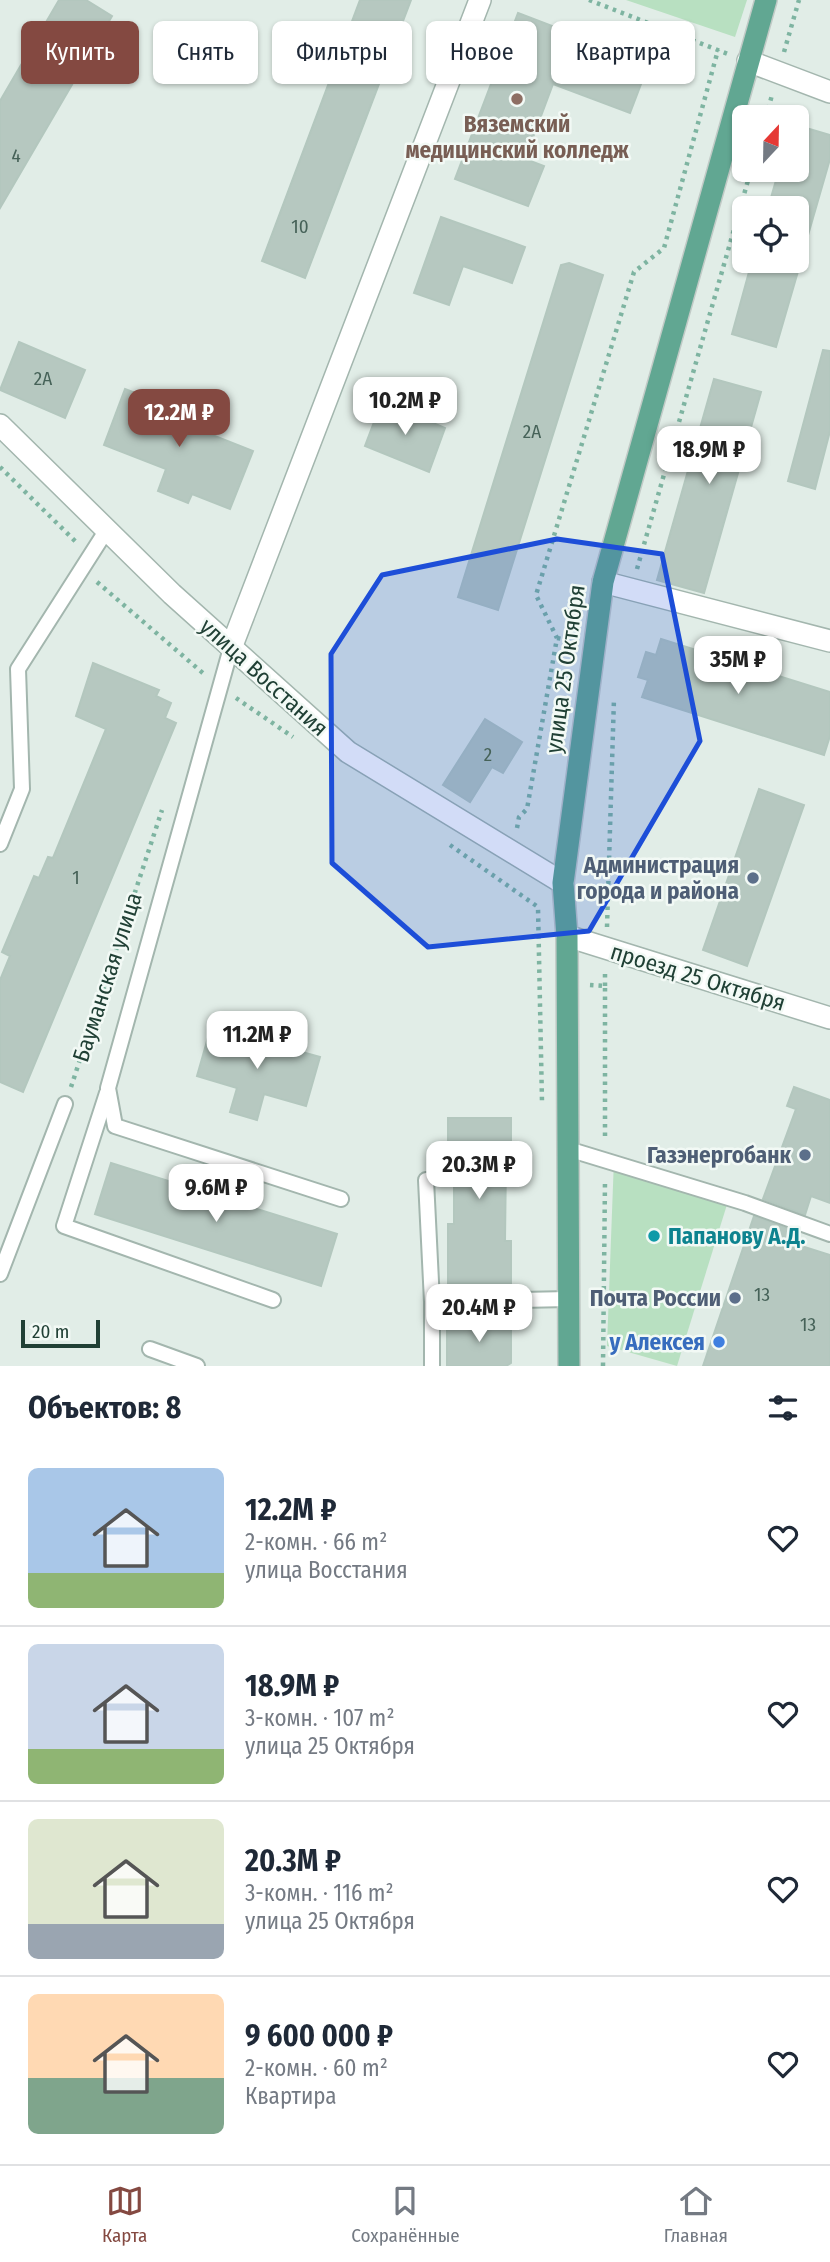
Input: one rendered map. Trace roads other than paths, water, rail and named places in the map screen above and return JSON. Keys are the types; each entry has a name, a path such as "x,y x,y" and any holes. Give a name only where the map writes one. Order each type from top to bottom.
{"main road":[{"name":"улица 25 Октября","path":"569,1366 567,936 563,883 603,582 766,0"}],"street":[{"path":"231,648 480,0"},
{"path":"748,61 830,92"},
{"name":"улица Восстания","path":"0,425 106,531 231,648 348,752 563,883"},
{"path":"603,582 830,641"},
{"name":"проезд 25 Октября","path":"567,936 830,1018"}],"lane":[{"path":"0,844 22,789 18,669 106,531"},
{"path":"231,648 108,1088 64,1226 272,1300"},
{"path":"108,1088 115,1126 341,1199"},
{"path":"0,1274 65,1104"},
{"path":"568,1149 745,1203 830,1234"},
{"path":"426,1180 432,1366"},
{"path":"432,1302 569,1299"},
{"path":"150,1349 197,1366"}],"place":[{"name":"Вяземский медицинский колледж","path":"517,99"},
{"name":"Администрация города и района","path":"753,878"},
{"name":"Газэнергобанк","path":"805,1155"},
{"name":"Папанову А.Д.","path":"654,1236"},
{"name":"Почта России","path":"735,1298"},
{"name":"у Алексея","path":"719,1342"}]}
